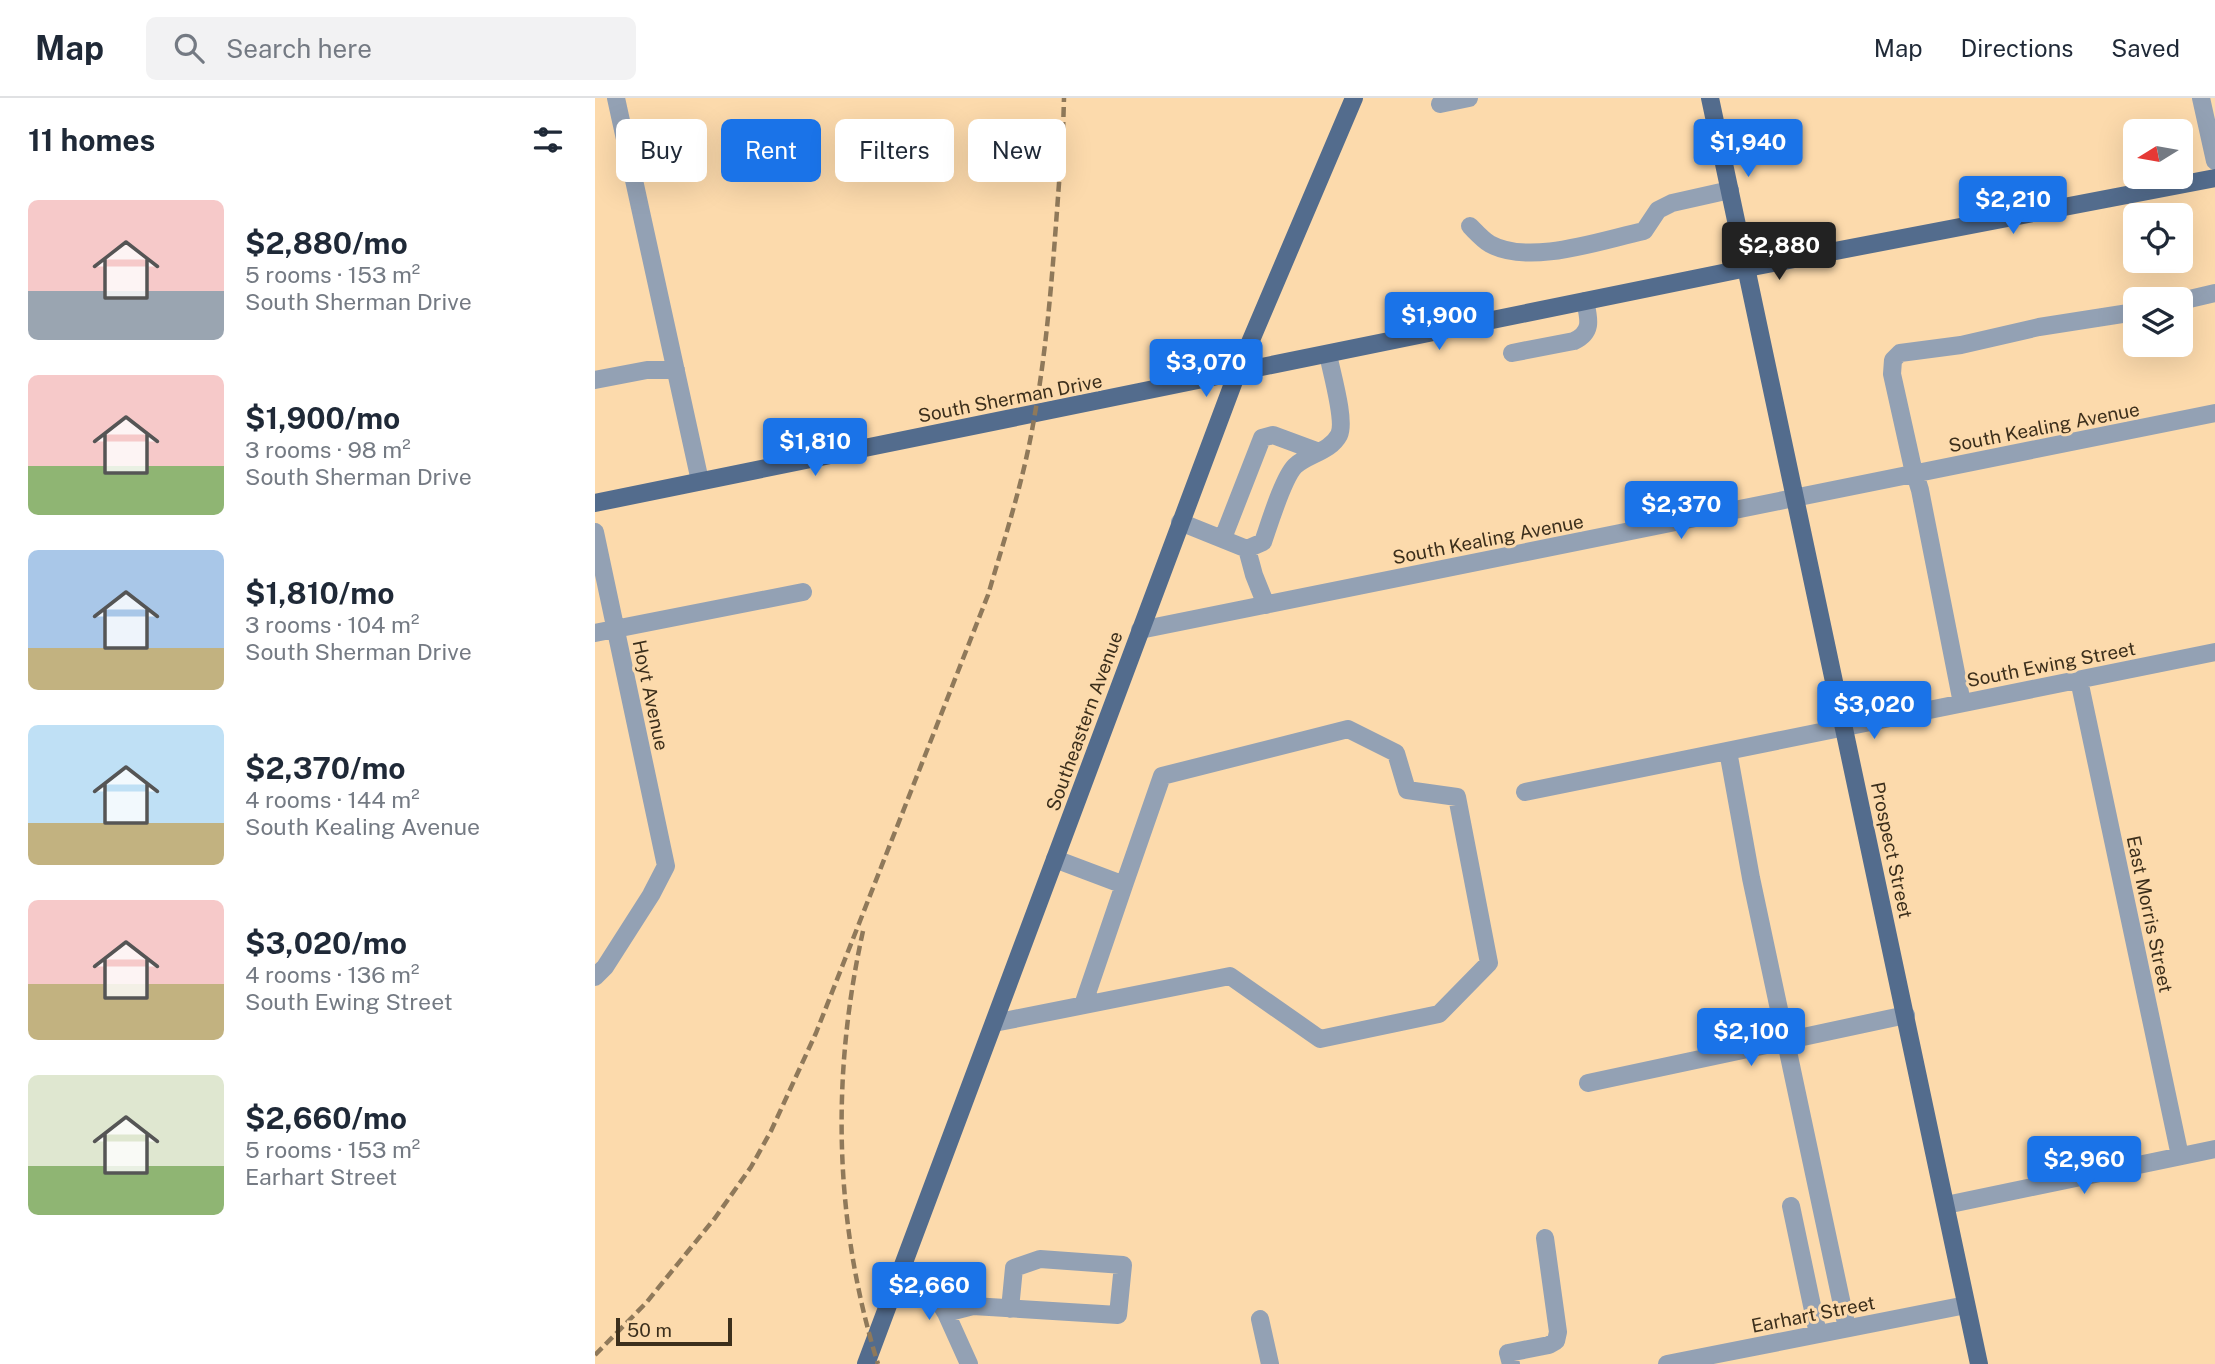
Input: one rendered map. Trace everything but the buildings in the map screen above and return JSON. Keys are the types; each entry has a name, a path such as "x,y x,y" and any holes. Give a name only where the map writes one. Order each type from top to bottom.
{"main road":[{"name":"Southeastern Avenue","path":"866,1364 1237,373 1354,98"},
{"name":"Prospect Street","path":"1710,98 1979,1364"},
{"name":"South Sherman Drive","path":"595,503 1747,268 2215,178"}],"street":[{"path":"616,98 700,481"},
{"path":"1440,104 1469,98"},
{"path":"2201,98 2215,161"},
{"path":"1470,226 1490,244 1517,252 1551,252 1644,231 1658,209 1672,203 1730,190"},
{"path":"2193,298 2215,293"},
{"path":"1512,353 1583,337 1589,320 1585,301"},
{"path":"1962,704 1916,474 1892,374 1893,360 1900,353 1961,345 2039,327 2123,314"},
{"path":"1180,522 1247,549 1263,542 1292,468 1332,445 1340,433 1328,354"},
{"path":"595,380 647,370 676,370"},
{"name":"South Kealing Avenue","path":"1140,630 2215,413"},
{"path":"1223,538 1262,438 1273,435 1319,452"},
{"name":"Hoyt Avenue","path":"595,532 666,866 651,895 605,967 595,977"},
{"path":"1247,549 1266,605"},
{"path":"595,633 803,592"},
{"name":"South Ewing Street","path":"1525,792 2215,652"},
{"name":"East Morris Street","path":"2079,680 2180,1156"},
{"path":"994,1023 1230,976 1320,1039 1439,1014 1489,963 1457,797 1407,790 1396,753 1348,729 1162,776 1083,1005"},
{"path":"1728,751 1751,878 1847,1328"},
{"path":"1055,859 1124,885"},
{"path":"1588,1083 1906,1015"},
{"path":"1946,1205 2215,1149"},
{"path":"1791,1206 1818,1334"},
{"path":"1511,1364 1508,1353 1549,1345 1556,1341 1558,1332 1545,1238"},
{"path":"946,1313 963,1307 1118,1315 1123,1265 1041,1259 1025,1263 1014,1268 1010,1309"},
{"path":"902,1269 937,1298 969,1364"},
{"name":"Earhart Street","path":"1667,1364 1966,1305"},
{"path":"1260,1319 1270,1364"}],"railway":[{"path":"595,1355 646,1303 715,1218 751,1167 771,1131 816,1033 988,595 1025,464 1040,384 1052,276 1064,98"},
{"path":"863,931 846,1040 842,1149 845,1203 853,1257 863,1311 878,1364"}]}
